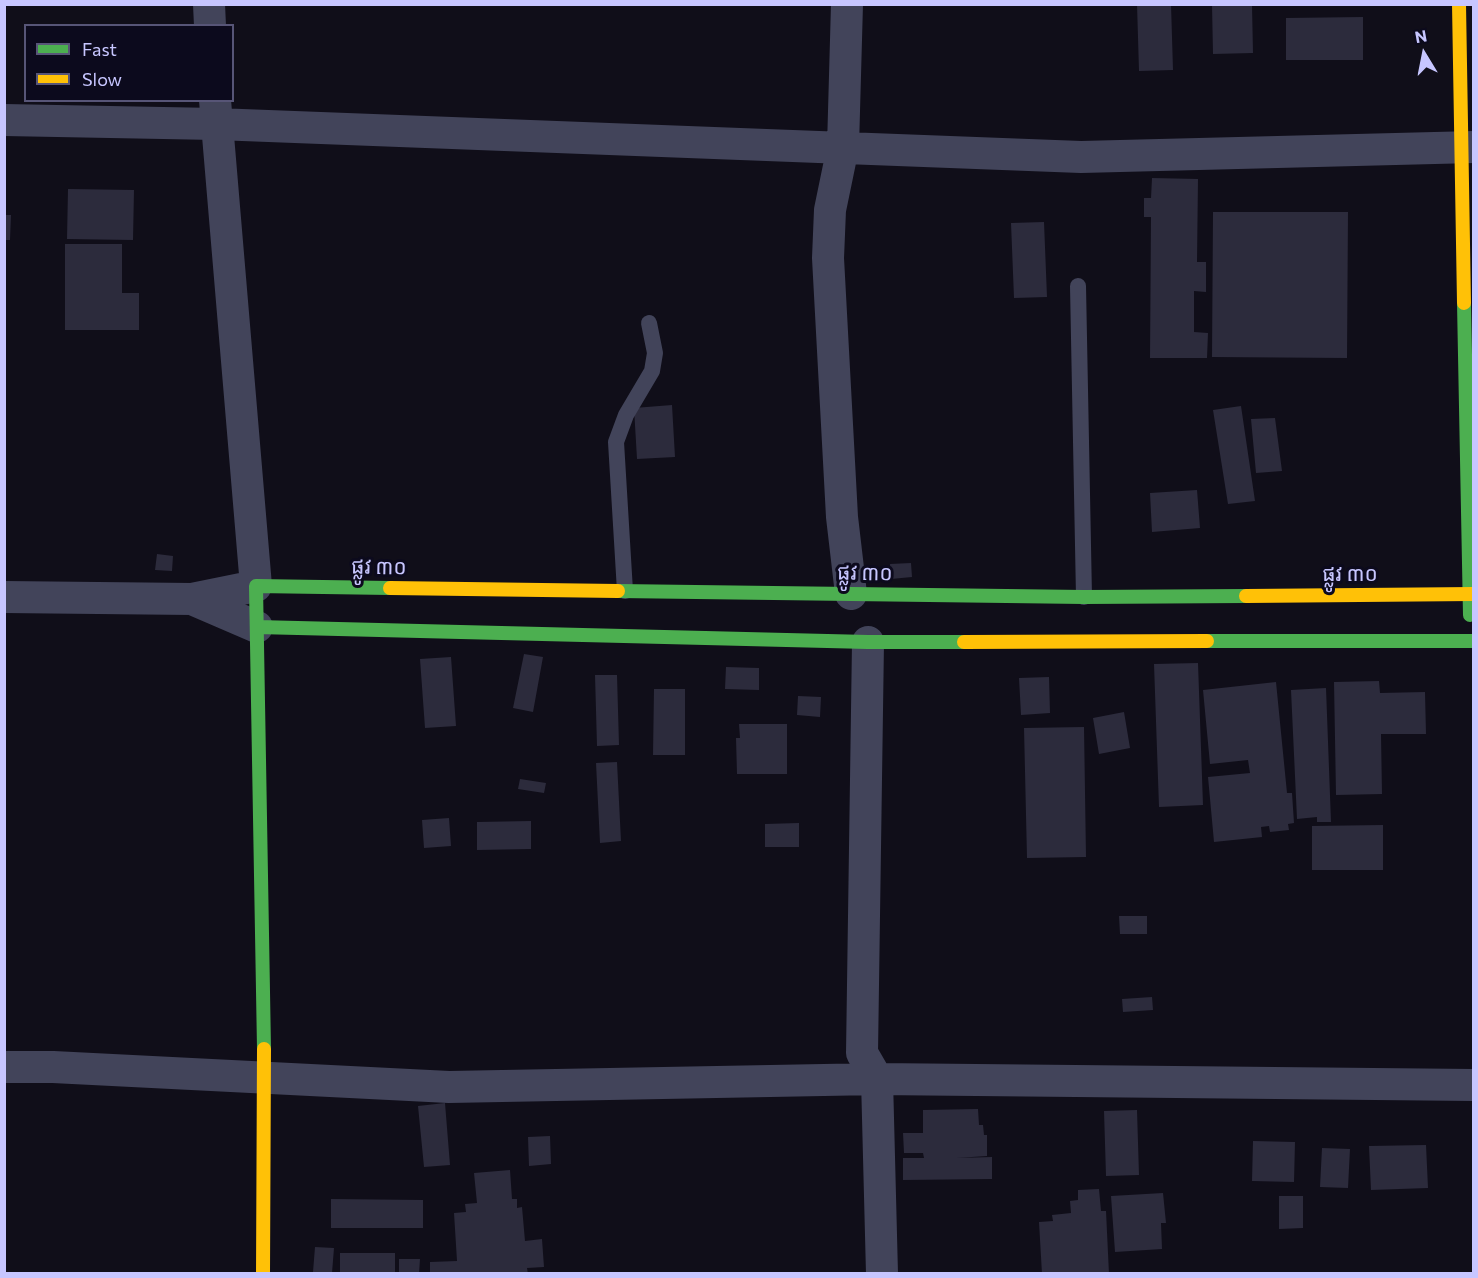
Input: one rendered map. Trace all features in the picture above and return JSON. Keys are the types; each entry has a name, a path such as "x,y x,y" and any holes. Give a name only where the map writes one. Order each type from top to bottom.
{"street":[{"path":"209,4 210,24"},
{"path":"847,4 843,147 830,210 828,258 842,517 851,594"},
{"path":"192,599 257,627 868,642 1473,641 1467,147 1459,4"},
{"path":"215,112 256,586 264,1079 263,1274"},
{"path":"4,120 215,112 843,147 1081,157 1467,147"},
{"path":"4,597 192,599 256,586"},
{"name":"ផ្លូវ ៣០","path":"256,586 1084,597 1471,595"},
{"path":"868,642 862,1053 876,1079 882,1274"},
{"path":"4,1067 53,1066 264,1079 449,1087 876,1079 1473,1085"}],"lane":[{"path":"1078,286 1084,597"},
{"path":"626,591 616,442 626,415 652,371 655,353 649,323"}],"building":[{"path":"1137,4 1171,4 1173,70 1139,71"},
{"path":"1212,5 1252,5 1253,53 1213,54"},
{"path":"1363,17 1363,60 1286,60 1286,18"},
{"path":"1152,178 1198,179 1197,262 1206,262 1206,292 1194,291 1194,332 1208,333 1207,358 1150,358 1151,217 1144,217 1144,198 1151,198"},
{"path":"68,189 134,190 133,240 67,239"},
{"path":"1213,212 1348,212 1347,358 1212,357"},
{"path":"4,215 11,215 10,240 4,240"},
{"path":"1044,222 1047,297 1014,298 1011,223"},
{"path":"65,244 122,244 122,293 139,293 139,330 65,330"},
{"path":"672,405 675,457 637,459 634,408"},
{"path":"1241,406 1255,501 1228,504 1213,410"},
{"path":"1275,418 1282,471 1256,473 1251,419"},
{"path":"1197,490 1200,528 1152,532 1150,493"},
{"path":"157,554 173,556 172,571 155,570"},
{"path":"911,563 912,577 891,579 890,564"},
{"path":"524,654 543,657 533,712 513,708"},
{"path":"451,657 456,726 425,728 420,659"},
{"path":"1198,663 1203,805 1159,807 1154,664"},
{"path":"726,667 759,668 759,690 725,689"},
{"path":"595,675 617,675 619,745 597,746"},
{"path":"1049,677 1050,713 1021,715 1019,678"},
{"path":"1379,681 1380,693 1425,692 1426,734 1381,734 1382,794 1336,795 1334,682"},
{"path":"1276,682 1287,793 1292,793 1294,823 1288,824 1289,830 1270,832 1269,826 1261,827 1262,837 1214,842 1208,777 1250,773 1248,760 1210,764 1203,690"},
{"path":"1326,688 1331,822 1317,822 1317,817 1297,819 1291,690"},
{"path":"654,689 685,689 685,755 653,755"},
{"path":"798,696 821,697 820,717 797,715"},
{"path":"1124,712 1130,748 1099,754 1093,718"},
{"path":"739,724 787,724 787,774 737,774 736,738 740,738"},
{"path":"1084,727 1086,857 1027,858 1024,728"},
{"path":"617,762 621,841 600,843 596,763"},
{"path":"520,779 546,783 544,793 518,789"},
{"path":"449,818 451,846 424,848 422,820"},
{"path":"531,821 531,849 477,850 477,822"},
{"path":"799,823 799,847 765,847 765,824"},
{"path":"1383,825 1383,870 1312,870 1312,826"},
{"path":"1119,916 1147,916 1147,934 1120,934"},
{"path":"1152,997 1153,1010 1123,1012 1122,999"},
{"path":"445,1103 450,1165 424,1167 418,1106"},
{"path":"978,1109 979,1125 983,1125 984,1135 987,1135 987,1156 957,1158 992,1157 992,1179 903,1180 903,1158 924,1158 923,1153 904,1153 903,1133 923,1133 923,1110"},
{"path":"1137,1110 1139,1175 1106,1176 1104,1111"},
{"path":"550,1136 551,1164 529,1166 528,1137"},
{"path":"1253,1141 1295,1142 1294,1182 1252,1181"},
{"path":"1426,1145 1428,1188 1371,1190 1369,1146"},
{"path":"1322,1148 1350,1149 1348,1188 1320,1187"},
{"path":"510,1170 512,1199 517,1199 517,1208 522,1207 525,1241 542,1239 544,1267 527,1268 528,1274 430,1274 430,1262 457,1261 454,1213 466,1212 465,1204 477,1203 474,1173"},
{"path":"1099,1189 1101,1211 1106,1211 1109,1274 1042,1274 1039,1222 1053,1221 1052,1215 1071,1213 1070,1201 1078,1200 1078,1190"},
{"path":"1163,1193 1166,1223 1161,1223 1162,1249 1115,1252 1111,1196"},
{"path":"1279,1196 1303,1196 1303,1228 1279,1229"},
{"path":"331,1199 423,1200 423,1228 331,1228"},
{"path":"315,1247 334,1248 332,1273 313,1272"},
{"path":"340,1253 395,1253 395,1272 340,1272"},
{"path":"399,1259 420,1259 419,1274 399,1274"}],"traffic: fast":[{"path":"1464,303 1470,615"},
{"path":"264,1049 256,586 390,588"},
{"path":"618,591 1084,597 1246,596"},
{"path":"257,627 868,642 964,642"},
{"path":"1207,641 1474,641"}],"traffic: slow":[{"path":"1459,4 1464,303"},
{"path":"390,588 618,591"},
{"path":"1246,596 1474,594"},
{"path":"964,642 1207,641"},
{"path":"263,1274 264,1049"}]}
